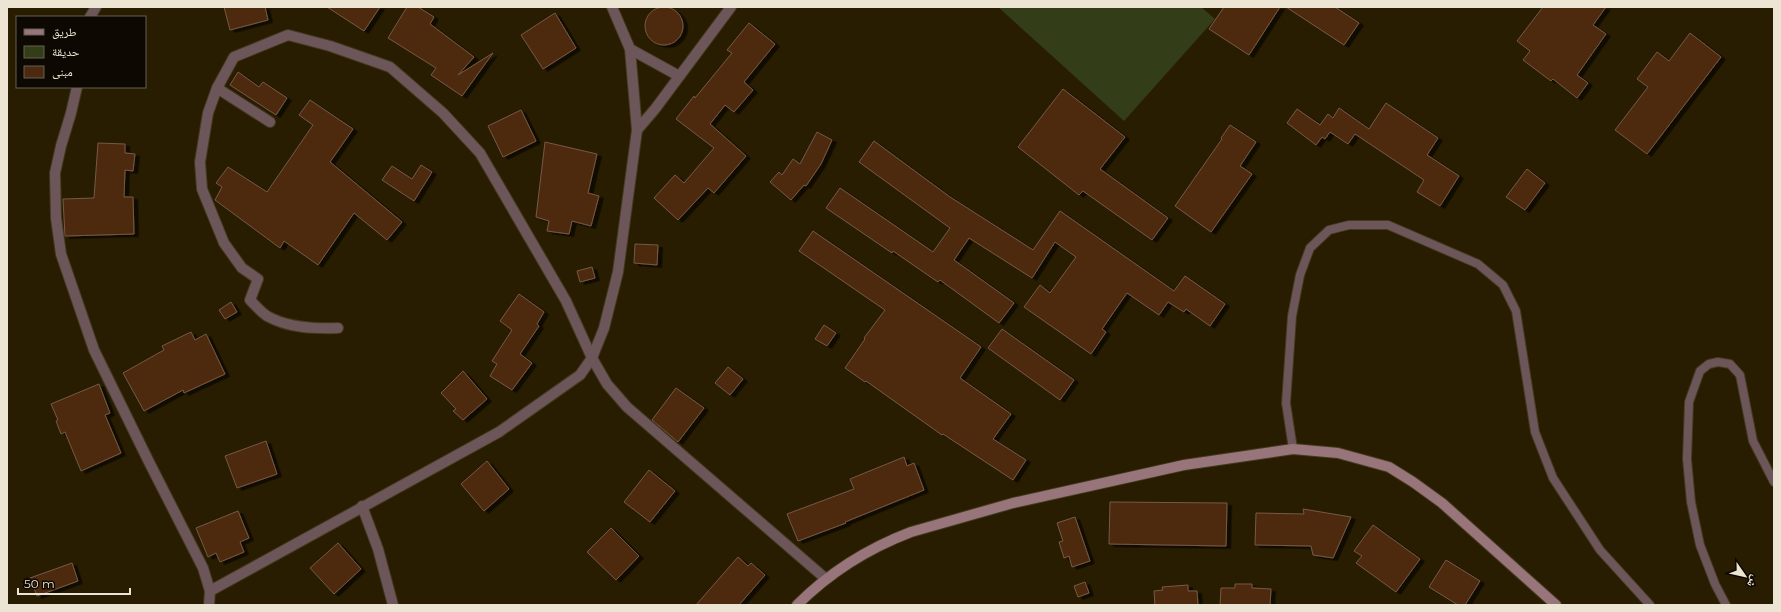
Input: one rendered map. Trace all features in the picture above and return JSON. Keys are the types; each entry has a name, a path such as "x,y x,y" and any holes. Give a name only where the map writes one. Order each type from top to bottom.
{"main road":[{"path":"797,605 826,579 857,558 894,538 911,532 1006,505 1184,465 1293,449 1338,453 1389,467 1442,503 1556,605"}],"street":[{"path":"91,16 96,7"},
{"path":"210,591 362,506 424,474 499,432 580,375 592,358 604,328 618,272 637,130 630,49 612,7"},
{"path":"637,130 731,7"},
{"path":"338,328 318,329 277,320 265,315 250,300 258,279 242,268 224,243 202,189 200,162 208,113 217,88 234,57 288,34 330,46 390,67 443,113 480,153 566,301 592,358 607,384 627,407 826,579"},
{"path":"630,49 679,76"},
{"path":"77,88 55,173 56,224 61,254 94,350 203,568 210,591 209,605"},
{"path":"217,88 270,122"},
{"path":"362,506 378,549 393,605"}],"lane":[{"path":"1293,449 1286,403 1292,316 1300,275 1310,248 1329,230 1349,225 1388,225 1478,264 1503,285 1516,311 1535,432 1553,478 1600,550 1650,605"},
{"path":"1726,605 1715,584 1700,545 1691,502 1686,459 1689,402 1700,371 1709,364 1718,362 1730,364 1740,375 1753,441 1774,482"}],"green space":[{"path":"998,7 1201,7 1215,19 1124,121"}],"building":[{"path":"224,7 265,7 268,20 230,30"},
{"path":"327,7 380,7 364,31"},
{"path":"407,7 418,7 434,17 430,24 474,57 458,75 493,53 462,96 431,75 436,68 388,38"},
{"path":"660,7 668,7 680,16 683,26 680,36 674,42 668,45 660,45 648,36 645,30 645,22 654,10"},
{"path":"1224,7 1280,7 1249,55 1209,29"},
{"path":"1286,7 1335,7 1359,23 1344,45"},
{"path":"1543,7 1606,7 1593,25 1606,34 1577,75 1588,83 1577,98 1553,79 1551,81 1523,60 1530,51 1517,41"},
{"path":"555,13 576,48 543,69 521,35"},
{"path":"749,23 775,44 744,82 753,90 734,112 725,105 710,124 746,156 714,193 708,188 678,220 654,198 675,175 684,183 714,148 676,119 732,53 727,50"},
{"path":"1690,33 1721,57 1647,154 1615,130 1648,87 1637,79 1657,52 1669,61"},
{"path":"238,72 259,87 263,82 287,98 276,115 230,85"},
{"path":"1063,89 1125,137 1100,169 1168,218 1152,240 1083,191 1079,195 1018,147"},
{"path":"310,100 353,129 330,162 402,222 387,240 354,213 318,265 284,241 280,248 215,200 222,187 216,183 228,167 267,192 313,125 299,115"},
{"path":"1386,103 1438,138 1427,155 1459,176 1440,206 1417,192 1424,180 1355,134 1348,144 1330,132 1325,139 1322,137 1316,145 1287,123 1297,109 1320,125 1328,114 1333,118 1339,108 1369,129"},
{"path":"521,110 536,141 503,157 488,126"},
{"path":"1230,125 1256,142 1240,166 1252,174 1211,232 1175,206 1222,139 1221,138"},
{"path":"817,132 832,140 821,164 806,186 804,185 791,200 770,182 779,172 782,175 793,159 800,164"},
{"path":"874,141 950,197 1033,250 1060,211 1174,291 1185,276 1225,304 1210,326 1186,309 1184,312 1168,302 1159,315 1127,293 1102,329 1106,332 1091,354 1024,307 1040,285 1050,293 1076,257 1055,242 1032,278 969,238 954,260 1014,303 999,323 940,280 938,282 893,251 892,253 826,208 840,188 933,252 950,228 859,162"},
{"path":"545,142 597,154 588,193 599,196 591,226 572,221 569,234 547,231 549,221 536,217"},
{"path":"98,143 125,144 125,153 135,154 133,171 125,170 124,197 133,197 134,234 65,236 63,199 94,198"},
{"path":"421,165 432,172 414,201 382,180 392,166 412,179"},
{"path":"1527,169 1545,183 1525,210 1506,197"},
{"path":"813,231 981,347 960,378 1011,414 993,439 1026,460 1013,480 943,434 942,435 866,381 865,382 845,368 865,339 864,338 885,310 799,251"},
{"path":"635,244 658,245 657,265 634,263"},
{"path":"592,267 595,278 580,282 577,271"},
{"path":"519,294 544,312 537,324 539,326 520,354 532,363 512,390 490,376 497,364 492,361 512,330 500,321"},
{"path":"231,302 237,312 225,319 219,310"},
{"path":"824,325 836,333 827,346 815,339"},
{"path":"1002,329 1074,380 1060,400 988,348"},
{"path":"191,332 195,340 206,334 225,374 184,393 183,390 144,411 123,373 164,350 162,346"},
{"path":"728,367 743,379 730,395 715,383"},
{"path":"463,371 487,399 463,420 453,411 456,409 441,393"},
{"path":"99,384 110,413 105,415 121,453 81,471 65,432 61,434 56,421 58,420 51,404"},
{"path":"676,388 704,408 678,442 652,420"},
{"path":"266,441 277,474 237,488 225,456"},
{"path":"904,457 907,466 914,463 924,490 845,522 846,523 798,541 787,514 854,489 850,479"},
{"path":"487,461 509,489 484,511 461,484"},
{"path":"649,470 675,491 650,522 624,502"},
{"path":"1110,502 1227,503 1226,546 1109,544"},
{"path":"1303,509 1351,517 1333,558 1313,555 1311,546 1255,545 1256,513 1304,514"},
{"path":"238,511 249,538 240,542 244,552 220,562 216,553 208,557 196,528"},
{"path":"1075,517 1090,561 1072,567 1069,556 1064,558 1059,542 1063,541 1057,523"},
{"path":"1373,525 1420,559 1396,592 1356,563 1362,556 1354,551"},
{"path":"611,528 639,556 616,580 587,552"},
{"path":"338,543 361,569 334,594 310,568"},
{"path":"738,557 748,566 751,563 765,575 739,605 696,605"},
{"path":"1446,560 1480,581 1465,605 1458,605 1429,587"},
{"path":"72,563 78,581 37,596 30,578"},
{"path":"1085,582 1089,593 1078,597 1074,586"},
{"path":"1235,584 1252,584 1252,588 1271,589 1270,605 1220,605 1221,588 1235,588"},
{"path":"1188,585 1188,591 1197,591 1198,605 1155,605 1154,591 1163,590 1162,587"}]}
